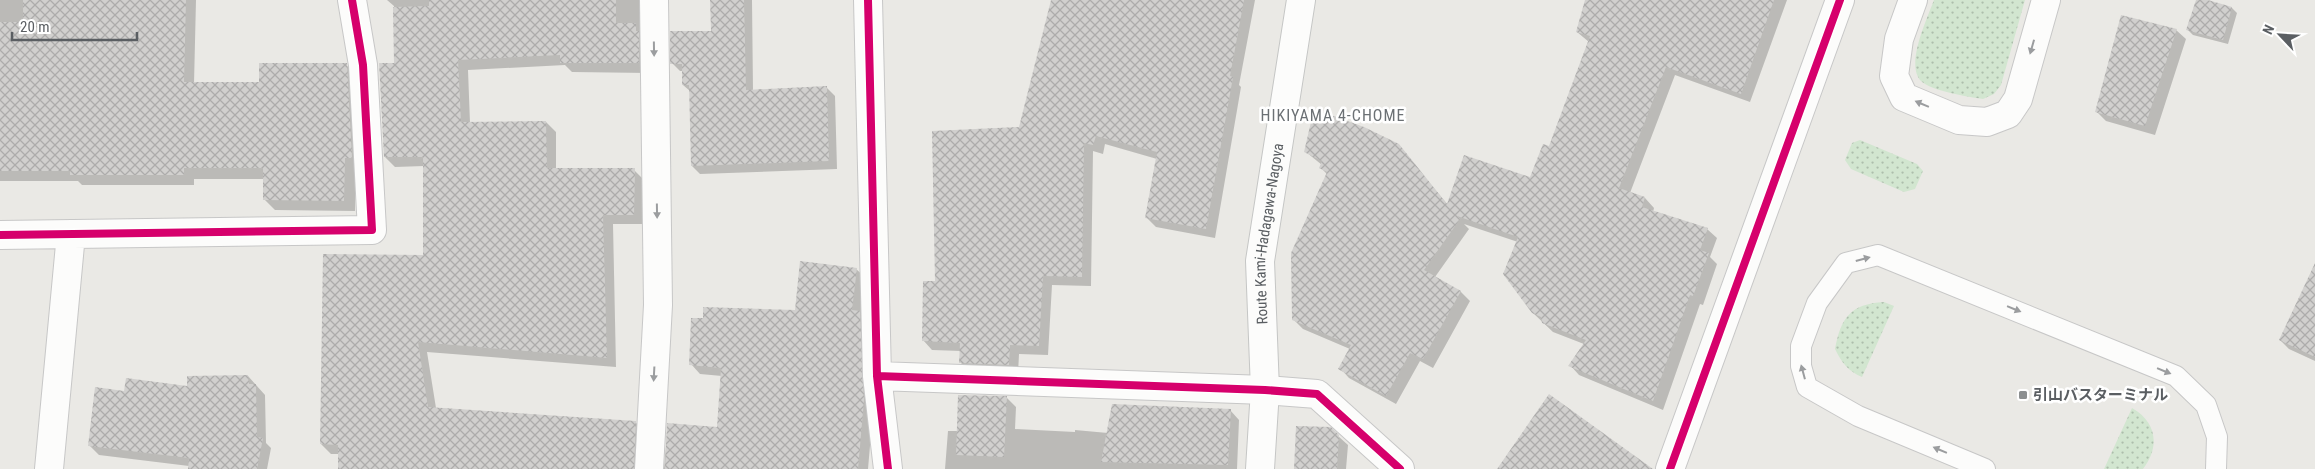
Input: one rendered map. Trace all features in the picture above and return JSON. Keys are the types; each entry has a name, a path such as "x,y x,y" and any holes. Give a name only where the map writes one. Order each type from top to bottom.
{"street":[{"path":"0,235 372,230 363,65 352,0"},
{"path":"649,469 658,305 654,0"},
{"path":"868,0 877,376 888,469"},
{"name":"Route Kami-Hadagawa-Nagoya","path":"1260,469 1265,390 1260,261 1302,0"},
{"path":"1670,469 1840,0"},
{"path":"1913,0 1899,39 1894,76 1904,97 1959,120 1987,122 2008,114 2018,99 2046,0"},
{"path":"49,469 71,234"},
{"path":"877,376 1265,390 1317,394 1400,469"}],"lane":[{"path":"1985,469 1858,416 1807,387 1801,366 1801,346 1817,303 1846,263 1878,254 2176,376 2206,405 2217,437 2216,469"}],"green space":[{"path":"1934,0 2025,0 2001,85 1994,94 1983,99 1969,97 1941,91 1921,81 1915,64 1916,53"},
{"path":"1860,140 1917,164 1923,171 1915,189 1904,192 1851,169 1845,160 1852,143"},
{"path":"1884,302 1894,306 1862,377 1849,369 1840,358 1835,349 1837,338 1844,321 1855,310 1872,303"},
{"path":"2132,408 2147,420 2151,428 2154,444 2148,461 2143,469 2104,469"}],"building":[{"path":"23,0 186,0 184,82 259,82 259,63 347,63 352,158 345,158 344,201 263,200 263,168 184,168 184,175 70,175 70,171 0,171 0,22 23,22"},
{"path":"429,0 616,0 616,23 636,23 636,31 639,31 639,63 560,63 560,55 458,60 461,122 546,121 547,168 635,168 634,215 603,215 607,358 418,342 428,407 636,421 634,469 338,469 338,445 320,444 323,254 423,255 423,157 384,157 379,63 394,63 393,7 429,6"},
{"path":"710,0 744,0 746,90 827,86 829,161 691,166 689,85 682,85 682,64 670,64 670,31 711,31"},
{"path":"1051,0 1244,0 1230,76 1233,77 1206,229 1145,218 1157,152 1096,136 1093,145 1084,143 1082,277 1043,276 1039,346 1010,345 1009,365 959,363 960,343 922,341 923,281 935,281 932,131 1019,127"},
{"path":"1585,0 1774,0 1741,94 1666,67 1619,188 1645,197 1642,207 1708,228 1700,250 1709,253 1693,296 1690,295 1653,401 1568,366 1586,340 1542,323 1541,317 1532,313 1503,274 1518,237 1457,216 1460,219 1424,270 1461,291 1423,359 1410,353 1386,396 1338,369 1351,345 1292,320 1291,253 1327,172 1319,168 1322,161 1304,152 1314,109 1364,127 1399,144 1447,204 1464,155 1530,177 1543,144 1549,146 1590,36 1576,32"},
{"path":"2196,0 2208,0 2232,7 2223,40 2186,30"},
{"path":"2121,15 2177,29 2145,126 2095,112"},
{"path":"800,261 857,268 852,310 860,311 864,400 858,469 665,469 667,423 717,427 721,368 689,365 691,318 703,318 703,307 795,310"},
{"path":"2315,263 2315,357 2279,340"},
{"path":"248,375 249,384 256,384 257,437 263,438 257,469 188,469 189,458 88,446 95,387 124,391 126,378 187,386 187,376"},
{"path":"1549,394 1653,469 1497,469"},
{"path":"958,395 1007,396 1004,457 956,455"},
{"path":"1112,404 1231,409 1228,465 1101,462"},
{"path":"1296,426 1331,427 1339,435 1337,469 1294,469"}],"cycle path":[{"path":"0,235 372,230 363,65 352,0"},
{"path":"868,0 877,376 888,469"},
{"path":"1670,469 1840,0"},
{"path":"877,376 1265,390 1317,394 1400,469"}],"place":[{"name":"引山バスターミナル","path":"2023,395"}],"district":[{"name":"HIKIYAMA 4-CHOME","path":"1333,115"}]}
